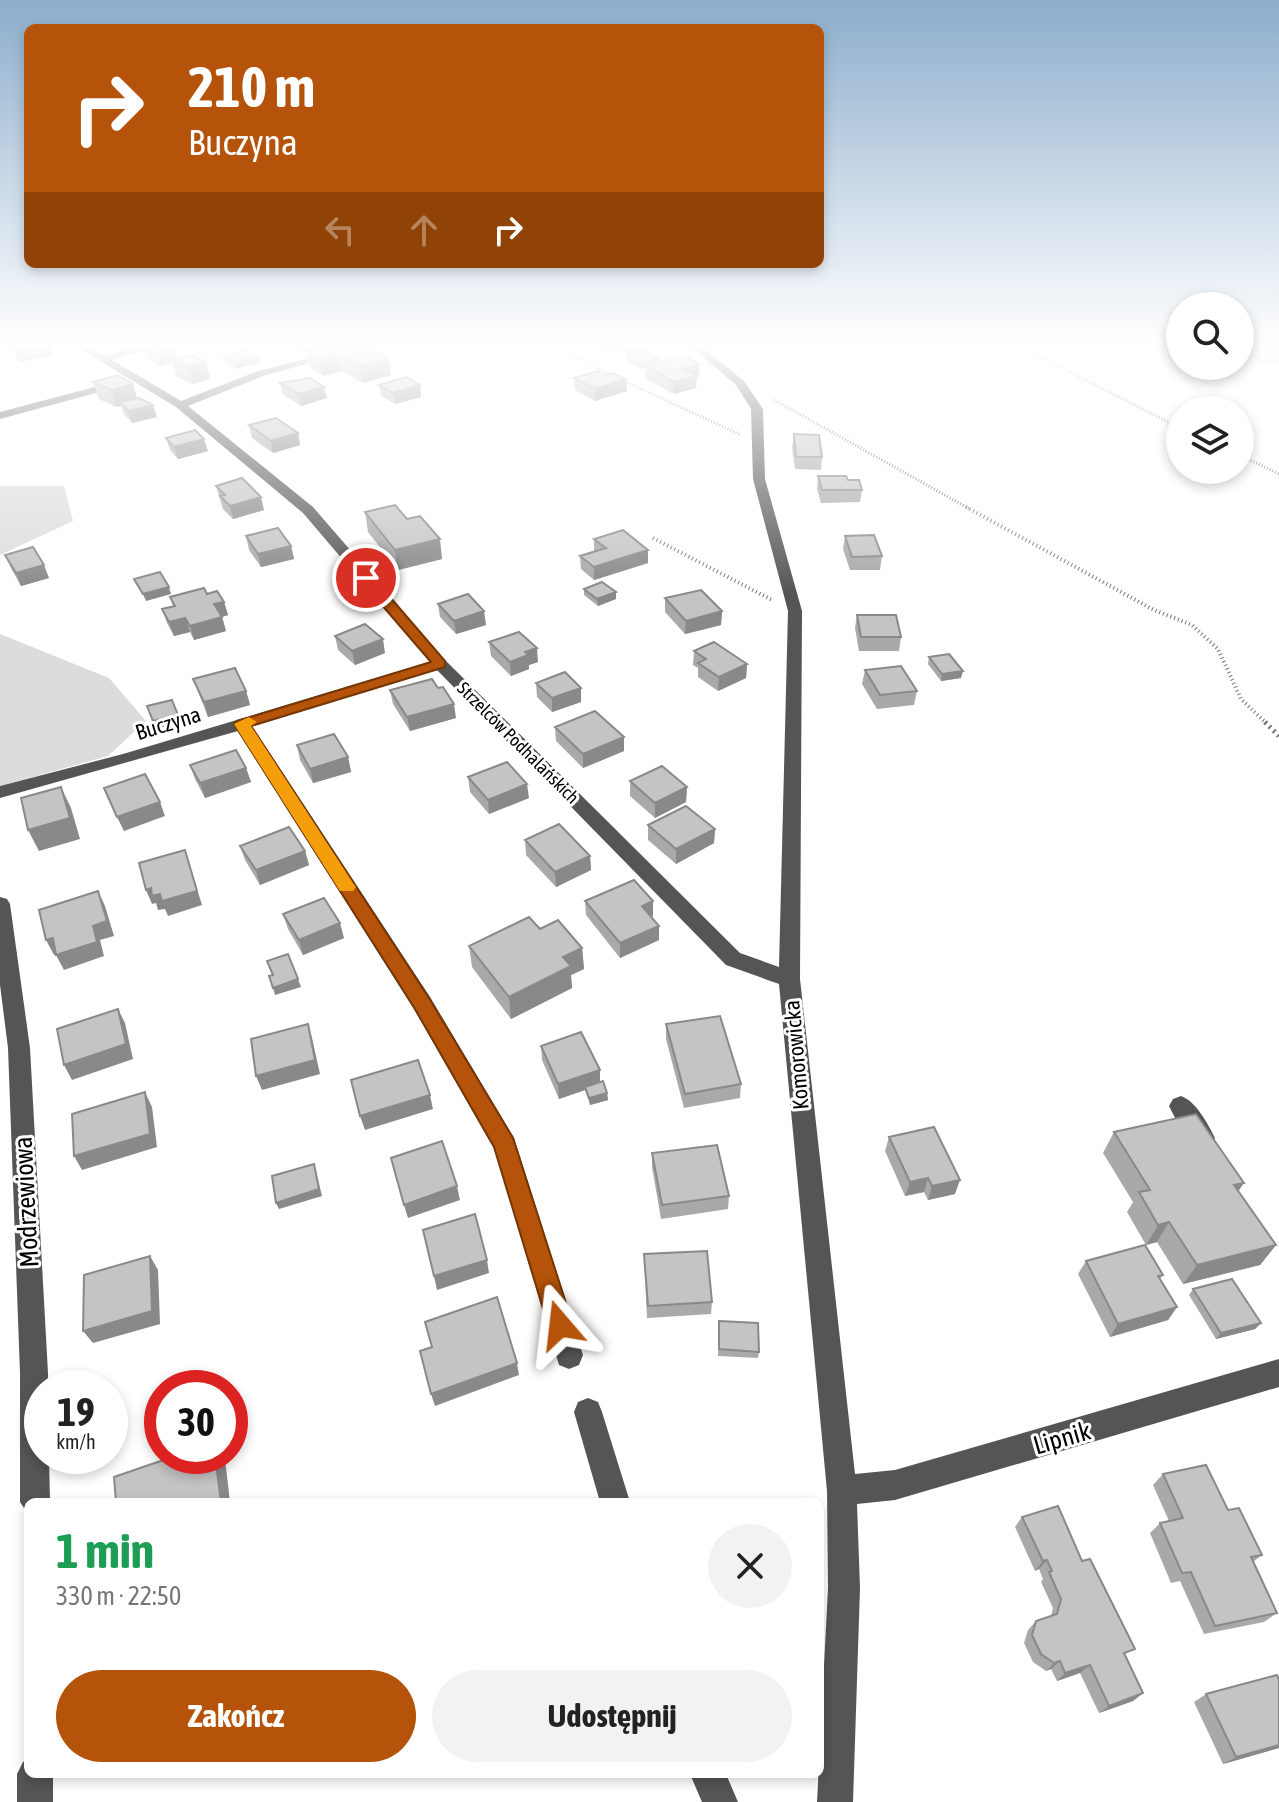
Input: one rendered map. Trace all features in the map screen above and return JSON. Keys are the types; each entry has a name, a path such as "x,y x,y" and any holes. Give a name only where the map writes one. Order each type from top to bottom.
{"street":[{"name":"Strzelców Podhalańskich","path":"204,425 308,510 440,664 733,959 789,979"},
{"name":"Komorowicka","path":"758,425 758,477 790,578 795,611 789,979 842,1491 844,1588 835,1802"},
{"name":"Buczyna","path":"0,792 440,664"},
{"path":"242,724 422,1003 505,1145 569,1355"},
{"name":"Modrzewiowa","path":"0,904 19,1048 34,1373 35,1498"},
{"path":"1181,1106 1216,1159"},
{"name":"Lipnik","path":"842,1491 895,1485 1279,1373"},
{"path":"588,1412 614,1498"},
{"path":"35,1778 35,1802"},
{"path":"710,1778 720,1802"}],"path":[{"path":"715,425 738,435 758,436"},
{"path":"819,425 1086,574 1154,610 1192,625 1218,649 1241,699 1279,736"},
{"path":"1254,462 1279,474"},
{"path":"653,538 795,611"}],"shaded area":[{"path":"0,486 64,486 73,521 0,555"},
{"path":"0,634 109,678 146,721 108,756 0,786"}],"building":[{"path":"249,425 286,425 298,433 271,441"},
{"path":"195,430 204,439 174,447 166,438"},
{"path":"794,434 819,435 822,457 796,457"},
{"path":"818,476 846,476 848,480 859,480 862,490 822,490"},
{"path":"242,478 261,497 230,506 220,496 225,495 216,486"},
{"path":"395,505 407,519 420,516 440,539 395,550 365,512"},
{"path":"278,528 291,546 258,554 246,536"},
{"path":"623,530 648,550 594,567 580,556 606,548 594,539"},
{"path":"874,535 882,556 852,557 845,536"},
{"path":"33,547 44,565 16,573 5,555"},
{"path":"160,572 169,587 143,594 134,579"},
{"path":"602,582 616,592 597,599 584,589"},
{"path":"204,588 207,594 217,591 224,602 214,604 222,617 190,626 185,618 169,622 162,609 175,606 170,597"},
{"path":"701,590 722,611 686,621 665,598"},
{"path":"468,594 484,611 454,621 438,604"},
{"path":"857,615 896,615 901,637 861,637"},
{"path":"365,624 383,639 352,651 335,636"},
{"path":"519,632 537,648 510,662 489,642"},
{"path":"714,642 747,664 719,677 698,663 706,659 694,651"},
{"path":"949,654 963,671 942,674 929,657"},
{"path":"901,666 917,691 880,695 865,670"},
{"path":"235,668 246,691 204,702 193,679"},
{"path":"565,672 581,688 552,698 536,683"},
{"path":"432,679 438,688 443,687 454,704 407,717 390,690"},
{"path":"172,700 178,715 153,721 147,706"},
{"path":"595,711 624,737 583,754 555,727"},
{"path":"334,734 348,757 310,769 297,745"},
{"path":"236,750 246,768 200,783 190,765"},
{"path":"507,762 527,784 488,800 468,777"},
{"path":"662,766 687,787 655,803 630,781"},
{"path":"145,774 160,802 117,817 104,788"},
{"path":"61,787 70,818 28,830 21,798"},
{"path":"686,806 715,829 676,849 648,825"},
{"path":"559,824 590,856 555,872 525,840"},
{"path":"289,827 305,851 256,870 240,846"},
{"path":"185,850 197,891 162,901 160,894 152,896 151,888 146,890 139,863"},
{"path":"634,880 653,901 642,906 659,926 620,943 585,901"},
{"path":"98,891 107,921 93,926 97,942 56,955 53,938 46,940 39,910"},
{"path":"324,898 340,923 299,940 283,914"},
{"path":"529,917 540,929 558,920 582,948 563,957 571,966 509,997 469,946"},
{"path":"288,954 298,979 273,988 269,976 273,975 267,961"},
{"path":"118,1009 126,1044 64,1065 57,1029"},
{"path":"720,1016 741,1084 685,1094 666,1024"},
{"path":"308,1024 315,1060 256,1076 251,1039"},
{"path":"581,1032 600,1070 558,1084 541,1046"},
{"path":"418,1060 430,1095 360,1116 351,1080"},
{"path":"603,1081 607,1093 589,1098 585,1087"},
{"path":"145,1092 150,1134 74,1156 72,1114"},
{"path":"1196,1114 1244,1183 1234,1185 1276,1245 1197,1265 1169,1222 1158,1225 1139,1192 1150,1190 1114,1132"},
{"path":"934,1127 960,1180 932,1186 928,1178 910,1182 889,1137"},
{"path":"442,1141 457,1186 404,1205 391,1158"},
{"path":"717,1145 729,1196 662,1205 652,1153"},
{"path":"314,1164 319,1189 276,1203 272,1176"},
{"path":"475,1214 487,1260 434,1276 423,1230"},
{"path":"1145,1245 1163,1275 1158,1276 1177,1307 1118,1324 1086,1261"},
{"path":"707,1251 712,1302 648,1306 644,1254"},
{"path":"150,1256 152,1311 83,1331 84,1275"},
{"path":"1232,1279 1261,1323 1221,1333 1193,1289"},
{"path":"497,1297 517,1363 431,1394 420,1351 432,1347 425,1322"},
{"path":"719,1321 758,1323 759,1352 719,1349"},
{"path":"1206,1465 1228,1510 1239,1508 1262,1555 1251,1557 1277,1613 1215,1626 1191,1572 1182,1573 1160,1523 1183,1518 1163,1474"},
{"path":"144,1467 144,1474 217,1474 220,1498 116,1498 114,1477"},
{"path":"1058,1506 1082,1561 1090,1559 1135,1649 1124,1653 1143,1693 1109,1706 1090,1665 1065,1673 1060,1661 1054,1663 1041,1654 1032,1635 1036,1621 1057,1614 1061,1599 1047,1560 1043,1561 1022,1517"},
{"path":"1277,1675 1279,1745 1236,1757 1206,1694"}],"slow traffic":[{"path":"249,722 242,724 347,887"}],"route":[{"path":"366,578 440,664 242,724 422,1003 505,1145 560,1325"}]}
